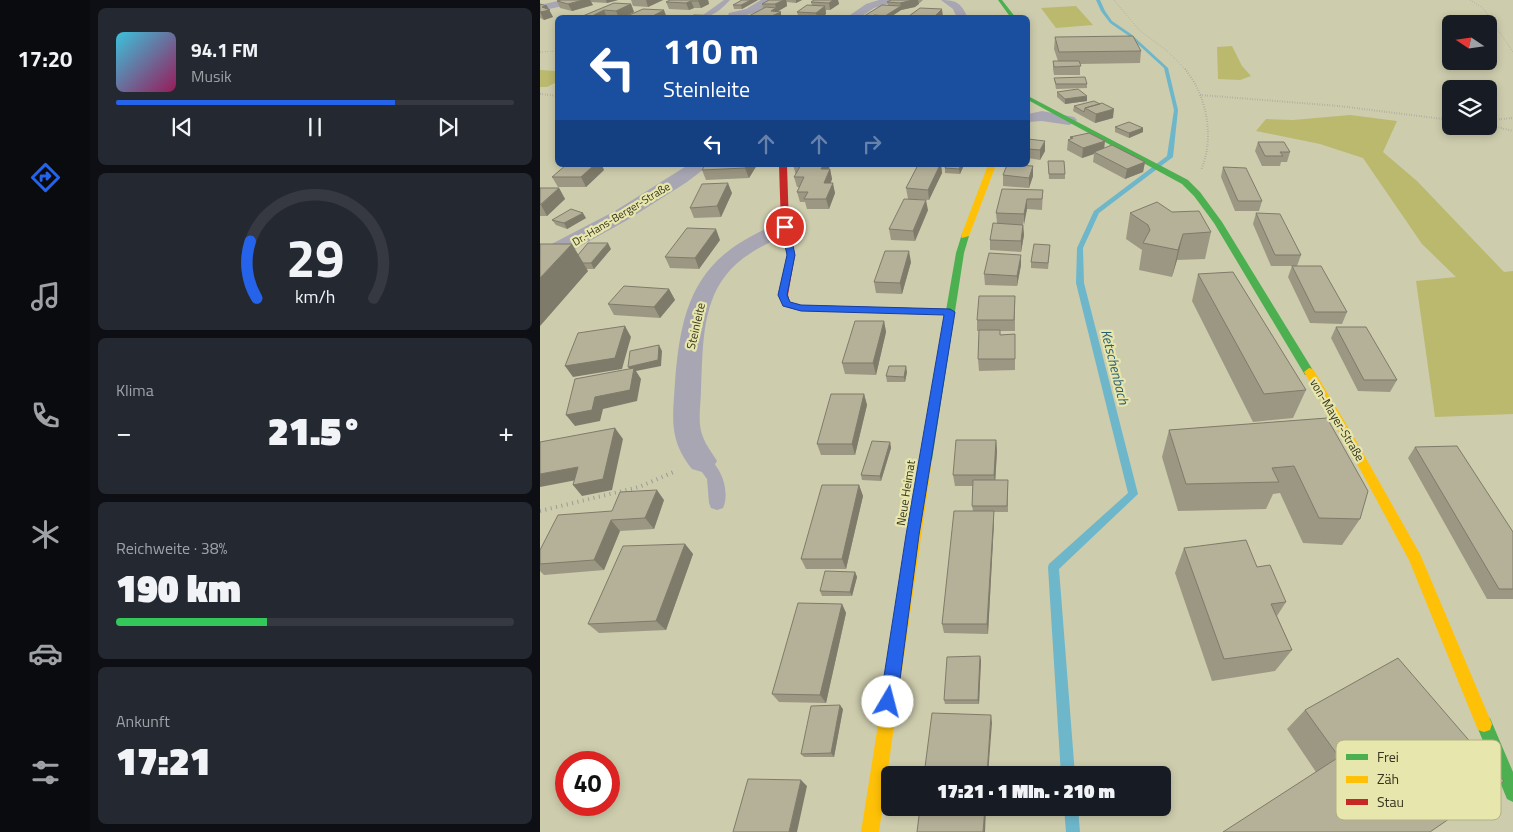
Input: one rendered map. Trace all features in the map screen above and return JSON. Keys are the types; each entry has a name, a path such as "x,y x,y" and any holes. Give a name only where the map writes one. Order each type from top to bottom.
{"street":[{"path":"540,8 577,0"},
{"path":"729,15 750,11 769,0"},
{"path":"856,15 870,6 890,0"},
{"path":"946,0 953,3 962,15"},
{"path":"1000,0 1012,15"},
{"name":"von-Mayer-Straße","path":"1030,99 1185,182 1197,194 1218,222 1351,442 1415,558 1491,740"},
{"name":"von-Mayer-Straße","path":"1030,118 1042,116 1069,120"},
{"name":"Dr.-Hans-Berger-Straße","path":"540,258 636,208 697,167"},
{"path":"783,167 785,227 791,255 783,295 786,304 801,308 950,312"},
{"name":"Neue Heimat","path":"870,832 913,535 960,252 966,230 991,167"},
{"name":"Steinleite","path":"702,461 693,451 686,423 690,345 703,296 714,276 732,259 750,246 785,227"},
{"name":"von-Mayer-Straße","path":"1501,764 1513,793"}],"lane":[{"path":"707,15 727,0"},
{"path":"702,461 715,477 717,503"}],"path":[{"path":"1114,0 1129,14 1136,27 1166,49 1182,66 1194,81 1200,95 1208,125 1208,146 1205,164 1200,172 1185,182"},
{"path":"1470,0 1483,8 1513,52"},
{"path":"540,52 555,51"},
{"path":"540,94 555,96"},
{"path":"1200,95 1339,106 1442,119"},
{"path":"1497,119 1513,118"},
{"path":"1497,127 1513,131"},
{"path":"540,511 639,487 702,461"}],"shaded area":[{"path":"1076,6 1093,25 1056,28 1041,8"},
{"path":"1232,46 1242,66 1251,76 1240,80 1218,79 1217,47"},
{"path":"540,70 555,71 555,83 547,87 540,87"},
{"path":"1350,115 1397,121 1383,152 1417,181 1504,272 1513,271 1513,414 1435,417 1416,281 1456,277 1422,244 1363,158 1320,144 1256,131 1266,119 1293,120"}],"building":[{"path":"583,0 568,4 557,1"},
{"path":"670,0 700,0 686,3 666,2"},
{"path":"742,0 751,0 741,5 733,5"},
{"path":"769,0 784,0 775,4 762,4"},
{"path":"814,0 833,0 829,3 811,2"},
{"path":"891,0 913,0 900,3 887,2"},
{"path":"614,3 631,4 616,11 604,10 594,15 585,15"},
{"path":"540,4 547,6 542,7 550,10 540,12"},
{"path":"807,5 825,6 816,13 797,12"},
{"path":"882,5 901,6 887,15 866,15"},
{"path":"766,7 776,8 771,11 781,12 774,15 751,15"},
{"path":"920,8 942,9 936,15 910,15"},
{"path":"643,9 664,10 655,15 629,15"},
{"path":"1133,36 1141,51 1059,52 1055,37"},
{"path":"1053,61 1079,61 1081,66 1054,67"},
{"path":"1085,77 1087,84 1056,84 1054,78"},
{"path":"1078,89 1087,96 1065,99 1057,92"},
{"path":"1094,101 1100,104 1085,108 1084,112 1074,106"},
{"path":"1102,103 1114,109 1096,114 1085,108"},
{"path":"1129,122 1143,128 1129,133 1115,127"},
{"path":"1089,133 1105,141 1083,148 1068,140 1073,138 1070,137"},
{"path":"1030,139 1045,141 1040,150 1030,149"},
{"path":"1258,142 1284,142 1290,152 1280,152 1283,156 1265,156"},
{"path":"1112,145 1145,162 1127,169 1094,152"},
{"path":"1048,161 1064,161 1065,174 1049,174"},
{"path":"1033,166 1029,178 1003,175 1006,167"},
{"path":"564,167 592,167 581,177 552,177"},
{"path":"704,167 746,167 745,168 702,170"},
{"path":"800,167 822,167 821,169 830,169 824,183 833,183 826,199 804,199 808,192 797,192 804,177 794,177"},
{"path":"917,167 939,167 928,190 906,188"},
{"path":"945,167 960,167 959,169"},
{"path":"1223,167 1246,168 1262,201 1238,201"},
{"path":"728,183 717,206 690,208 702,184"},
{"path":"540,188 559,188 540,205"},
{"path":"1002,189 1043,190 1042,199 1027,199 1024,214 996,213"},
{"path":"904,199 926,200 913,231 889,229"},
{"path":"1157,202 1172,212 1199,211 1211,232 1183,234 1178,250 1143,243 1150,230 1148,225 1130,213"},
{"path":"571,209 583,213 564,223 552,220"},
{"path":"1256,213 1280,214 1301,255 1275,255"},
{"path":"993,223 1023,225 1021,241 990,240"},
{"path":"687,228 716,229 695,258 665,257"},
{"path":"588,243 608,243 591,263 583,263 578,255"},
{"path":"540,244 572,244 540,278"},
{"path":"1034,244 1050,245 1048,263 1031,262"},
{"path":"885,251 909,251 900,283 874,282"},
{"path":"989,253 1021,255 1017,276 984,274"},
{"path":"1292,266 1321,266 1347,312 1315,312"},
{"path":"1233,272 1306,390 1264,394 1198,274"},
{"path":"624,286 669,289 654,307 608,304"},
{"path":"979,296 1015,296 1014,320 977,320"},
{"path":"855,321 884,321 873,363 842,363"},
{"path":"625,326 615,358 565,366 578,333"},
{"path":"1336,327 1366,327 1397,380 1364,380"},
{"path":"979,330 1000,330 1000,335 1015,334 1015,359 978,359"},
{"path":"659,345 658,360 628,367 630,351"},
{"path":"889,366 906,366 904,377 886,376"},
{"path":"634,368 630,390 595,397 592,410 566,415 575,379"},
{"path":"831,394 864,394 852,444 817,444"},
{"path":"1327,418 1368,491 1360,519 1319,518 1294,466 1272,468 1279,482 1186,484 1169,430"},
{"path":"615,428 603,479 573,485 578,467 540,474 540,442"},
{"path":"956,440 996,440 994,475 953,475"},
{"path":"872,441 890,442 880,476 861,475"},
{"path":"1457,446 1513,532 1513,589 1499,589 1415,447"},
{"path":"973,480 1008,480 1007,506 972,506"},
{"path":"822,485 859,485 842,559 801,559"},
{"path":"657,490 645,518 611,520 594,560 540,564 540,550 558,515 612,511 620,492"},
{"path":"954,511 994,511 987,624 942,624"},
{"path":"1246,540 1257,567 1270,565 1286,602 1271,604 1292,650 1224,659 1184,548"},
{"path":"685,544 656,621 588,624 623,546"},
{"path":"825,571 855,572 850,592 820,591"},
{"path":"798,603 842,604 820,695 772,694"},
{"path":"980,656 978,700 944,700 947,657"},
{"path":"1398,658 1469,740 1336,740 1336,753 1305,710"},
{"path":"840,705 831,753 801,754 811,706"},
{"path":"932,713 991,715 988,766 925,766"},
{"path":"1336,759 1336,820 1447,820 1430,832 1223,832"},
{"path":"748,779 801,780 789,832 733,832"},
{"path":"919,816 984,816 983,832 917,832"}],"waterway":[{"name":"Ketschenbach","path":"1067,766 1053,567 1133,494 1080,283 1080,248 1096,212 1170,157 1176,110 1166,68 1130,35 1111,22 1098,0"},
{"name":"Ketschenbach","path":"1072,816 1073,832"}],"traffic: fast":[{"path":"1000,0 1012,15"},
{"path":"1030,99 1185,182 1197,194 1218,222 1309,372"},
{"path":"926,460 960,253 965,236"},
{"path":"1484,724 1491,740"},
{"path":"1501,764 1513,793"}],"traffic: slow":[{"path":"965,236 991,167"},
{"path":"1309,372 1351,442 1415,558 1484,724"},
{"path":"870,832 926,460"}],"traffic: jam":[{"path":"783,167 785,227 791,255 783,295 786,304 801,308 950,312"}],"route":[{"path":"785,227 791,255 783,295 786,304 801,308 950,312 913,535 888,702"}]}
